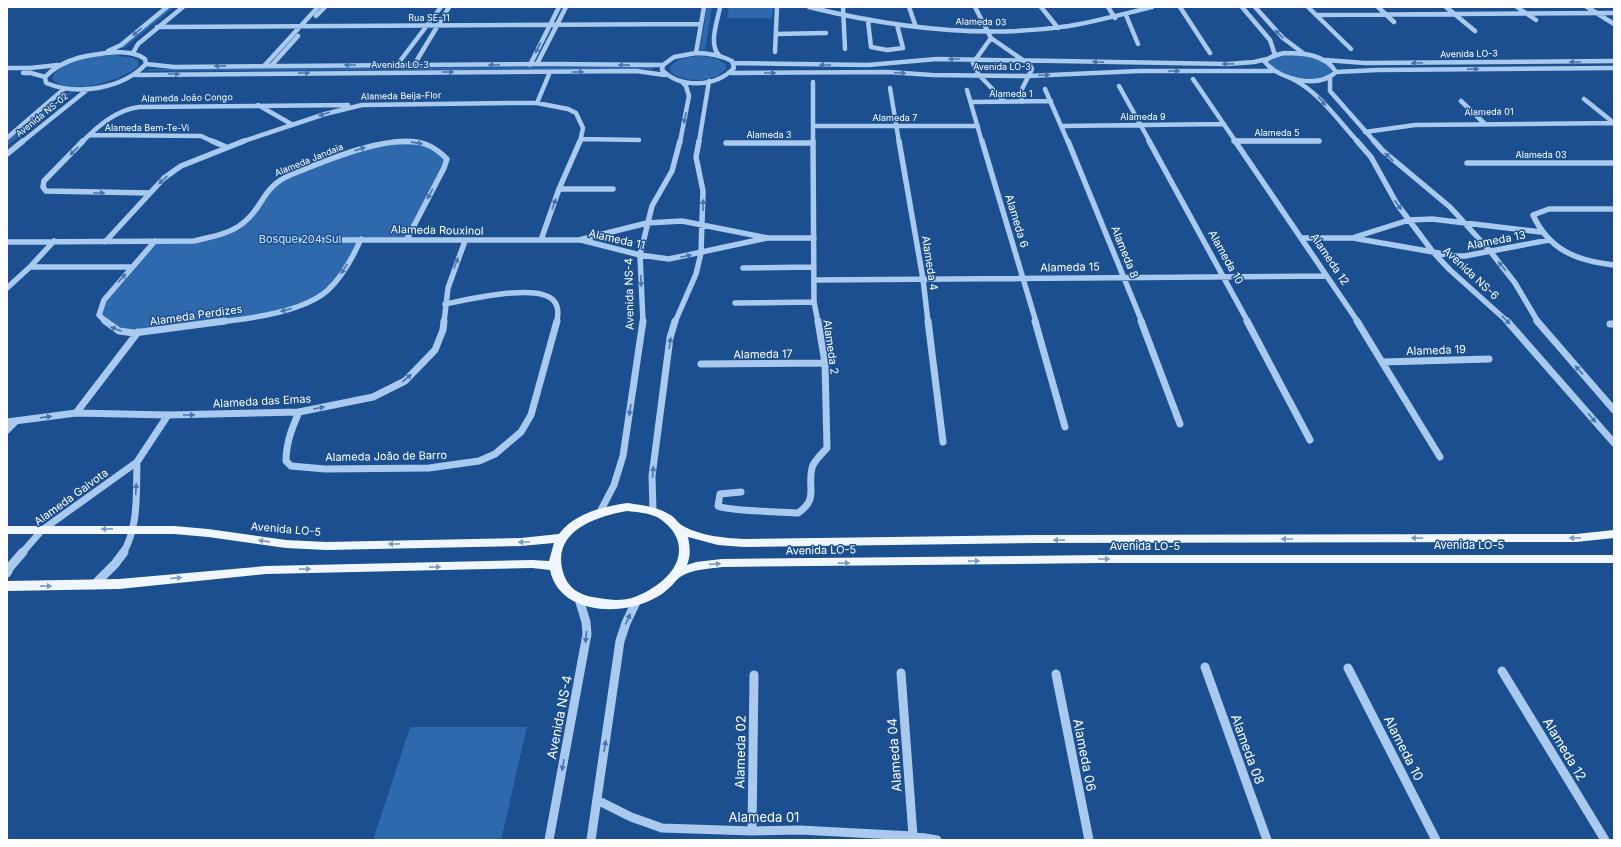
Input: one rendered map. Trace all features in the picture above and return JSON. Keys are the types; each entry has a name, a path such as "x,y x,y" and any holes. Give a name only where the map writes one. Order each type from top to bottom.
{"main road":[{"path":"627,507 653,511 666,517 678,529 684,543 684,558 677,574 660,590 636,602 606,605 580,599 570,594 559,581 554,566 555,552 562,538 572,527 585,518 600,512 627,507"},
{"name":"Avenida LO-5","path":"7,530 133,529 194,532 286,544 326,546 521,542 562,538"},
{"name":"Avenida LO-5","path":"678,529 699,538 718,542 744,543 1030,539 1576,538 1614,534"},
{"name":"Avenida LO-5","path":"677,574 696,566 722,563 1094,559 1614,559"},
{"path":"7,585 94,584 289,569 532,564 554,566"}],"street":[{"path":"101,54 121,45 167,7"},
{"path":"133,53 138,44 183,7"},
{"path":"264,66 318,7"},
{"path":"271,66 324,7"},
{"path":"397,65 441,7"},
{"path":"414,65 449,7"},
{"path":"530,65 559,7"},
{"path":"537,64 566,7"},
{"path":"696,53 704,7"},
{"path":"719,55 715,51 714,42 720,7"},
{"path":"775,52 777,7"},
{"name":"Alameda 03","path":"809,7 868,21 897,25 988,31 1058,28 1115,18 1152,7"},
{"path":"843,7 845,49"},
{"path":"909,7 916,27"},
{"path":"975,7 991,38 1030,64 1032,70 1021,91 1022,102"},
{"path":"1041,7 1058,28"},
{"path":"1108,7 1115,18"},
{"path":"1180,7 1210,53"},
{"path":"1242,7 1270,40 1275,55 1290,53 1307,55"},
{"path":"1256,7 1283,38 1307,55"},
{"path":"1308,7 1350,49"},
{"path":"1378,7 1394,22"},
{"path":"1446,7 1475,32"},
{"path":"1517,7 1536,20"},
{"path":"1588,7 1614,24"},
{"path":"1316,15 1614,13"},
{"path":"1126,15 1138,44"},
{"path":"868,21 871,47 875,50 898,50 903,48 897,25"},
{"name":"Rua SE-11","path":"157,28 301,25 438,26 700,24"},
{"path":"776,34 826,33"},
{"path":"991,38 973,63 978,76 1001,95 1005,102"},
{"path":"7,68 30,68 62,64 80,58 101,54 133,53 141,56 145,60 146,64 143,70 135,75 111,84 88,89 64,89 52,87 46,83 45,77 48,73 62,64"},
{"path":"665,75 662,70 663,65 674,57 696,53 719,55 732,61 734,64 734,68 731,73 725,77 709,82 682,82"},
{"name":"Avenida LO-3","path":"734,64 868,65 937,59 1022,59 1115,63 1228,64 1267,59 1275,55"},
{"name":"Avenida LO-3","path":"1307,55 1324,60 1365,63 1614,61"},
{"path":"1267,59 1265,62 1272,71 1291,78 1319,80 1330,78 1336,72 1334,66 1324,60"},
{"name":"Avenida LO-3","path":"146,64 174,67 537,64 663,65"},
{"name":"Avenida LO-3","path":"1336,72 1377,70 1614,68"},
{"name":"Avenida LO-3","path":"731,73 888,72 978,76 1028,76 1133,71 1272,71"},
{"path":"7,72 31,73 45,77"},
{"path":"537,103 550,72"},
{"name":"Avenida LO-3","path":"135,75 636,72 665,75 682,82"},
{"name":"Avenida NS-6","path":"1291,78 1303,84 1313,92 1365,150 1376,164 1391,195 1433,252 1450,270 1509,322 1614,443"},
{"path":"1330,78 1330,91 1365,132 1389,156 1440,199 1490,251 1516,283 1534,318 1614,410"},
{"name":"Alameda 12","path":"1193,79 1383,362 1440,457"},
{"name":"Avenida NS-4","path":"600,512 618,476 624,448 643,324 640,255 652,206 672,171 677,157 689,96 686,86 682,82"},
{"path":"653,511 652,476 670,338 696,274 701,253 703,191 696,157 709,82"},
{"name":"Alameda 2","path":"741,492 720,494 718,506 721,508 732,509 798,513 807,508 810,504 812,470 814,463 827,448 825,363 814,302 813,82"},
{"name":"Alameda 10","path":"1119,86 1223,276 1310,440"},
{"name":"Alameda 4","path":"890,88 923,279 943,442"},
{"name":"Avenida NS-02","path":"7,138 64,89"},
{"name":"Avenida NS-02","path":"7,154 88,89"},
{"name":"Alameda 8","path":"1045,89 1062,126 1124,276 1180,424"},
{"name":"Alameda 6","path":"967,90 1024,278 1066,427"},
{"path":"1584,99 1614,123"},
{"path":"1461,101 1484,123"},
{"name":"Alameda 1","path":"970,102 1051,102"},
{"name":"Alameda Beija-Flor","path":"105,242 164,178 181,166 226,147 325,114 362,105 537,103 556,105 576,113 583,128 581,139 559,189 541,240"},
{"path":"258,105 293,125"},
{"name":"Alameda João Congo","path":"150,193 65,193 46,191 43,187 44,181 90,135 120,113 135,108 153,106 362,105"},
{"name":"Alameda 01","path":"1365,132 1400,126 1484,123 1614,123"},
{"name":"Alameda 9","path":"1062,126 1224,124"},
{"name":"Alameda 7","path":"813,126 978,126"},
{"name":"Alameda Bem-Te-Vi","path":"90,135 201,136 226,147"},
{"path":"581,139 639,140"},
{"name":"Alameda 5","path":"1234,141 1320,141"},
{"name":"Alameda Jandaia","path":"7,242 194,241 224,233 247,222 275,183 293,174 338,157 383,143 408,142 425,144 436,149 447,159 444,168 407,239"},
{"name":"Alameda 3","path":"726,143 813,143"},
{"name":"Alameda 03","path":"1467,164 1614,163"},
{"path":"559,189 613,189"},
{"path":"1614,209 1549,209 1533,215 1541,232 1548,240 1570,255 1584,261 1614,265"},
{"name":"Alameda 13","path":"1353,238 1409,220 1432,219 1462,221 1541,232"},
{"name":"Alameda 11","path":"579,240 647,223 682,220 768,238 814,238"},
{"name":"Alameda 11","path":"579,240 640,255 669,259 768,238"},
{"name":"Alameda 13","path":"1301,238 1353,238 1465,256 1548,240"},
{"name":"Alameda Perdizes","path":"155,242 104,300 99,315 107,326 126,333 158,331 265,315 296,307 322,295 335,282 353,256 361,239"},
{"name":"Alameda Rouxinol","path":"294,240 579,240"},
{"path":"7,288 30,267 54,241"},
{"name":"Alameda das Emas","path":"7,422 76,413 168,415 299,412 373,397 405,381 435,350 443,330 445,304 451,276 465,241"},
{"path":"30,267 132,267"},
{"path":"743,268 814,267"},
{"name":"Alameda 15","path":"814,280 1124,276 1326,276"},
{"name":"Alameda João de Barro","path":"299,412 289,434 285,448 286,461 291,466 325,469 429,468 479,461 495,454 521,432 530,415 557,323 558,312 556,304 552,299 543,294 526,293 477,298 445,304"},
{"path":"735,303 814,302"},
{"path":"76,413 138,332"},
{"name":"Alameda 19","path":"1383,362 1489,359"},
{"name":"Alameda 17","path":"701,364 825,363"},
{"name":"Alameda Gaivota","path":"7,573 10,567 42,530 137,462 168,415"},
{"path":"7,430 16,421"},
{"name":"Alameda Gaivota","path":"94,584 117,562 126,550 133,529 137,462"},
{"name":"Avenida NS-4","path":"549,840 587,634 586,622 580,599"},
{"path":"591,840 620,641 626,623 636,602"},
{"name":"Alameda 08","path":"1205,667 1267,840"},
{"name":"Alameda 10","path":"1348,668 1436,840"},
{"name":"Alameda 12","path":"1502,671 1605,840"},
{"name":"Alameda 04","path":"901,673 913,836"},
{"name":"Alameda 06","path":"1056,674 1089,840"},
{"name":"Alameda 02","path":"752,831 754,675"},
{"name":"Alameda 01","path":"597,800 631,817 662,828 752,831 800,830 913,836 937,840"}],"green space":[{"path":"170,7 174,7 124,48 120,48"},
{"path":"707,7 712,7 705,50 700,50"},
{"path":"729,7 773,7 772,18 727,18"},
{"path":"114,55 133,58 138,61 138,66 121,77 95,85 81,87 69,87 59,84 52,78 63,67 71,63 98,56"},
{"path":"702,56 718,59 726,65 726,69 721,74 714,77 699,80 691,80 677,76 671,72 670,68 676,62 684,58"},
{"path":"1278,56 1304,56 1321,61 1331,68 1331,73 1324,77 1308,79 1299,78 1283,73 1270,64 1270,61"},
{"path":"654,67 653,69 147,71 149,69"},
{"path":"73,92 7,146 7,141 66,93"},
{"name":"Bosque 204 Sul","path":"383,143 425,144 447,159 407,239 361,239 353,256 322,295 265,315 126,333 99,315 104,300 155,241 194,241 224,233 247,222 265,195 293,174"},
{"path":"410,727 527,727 501,840 373,840"}]}
